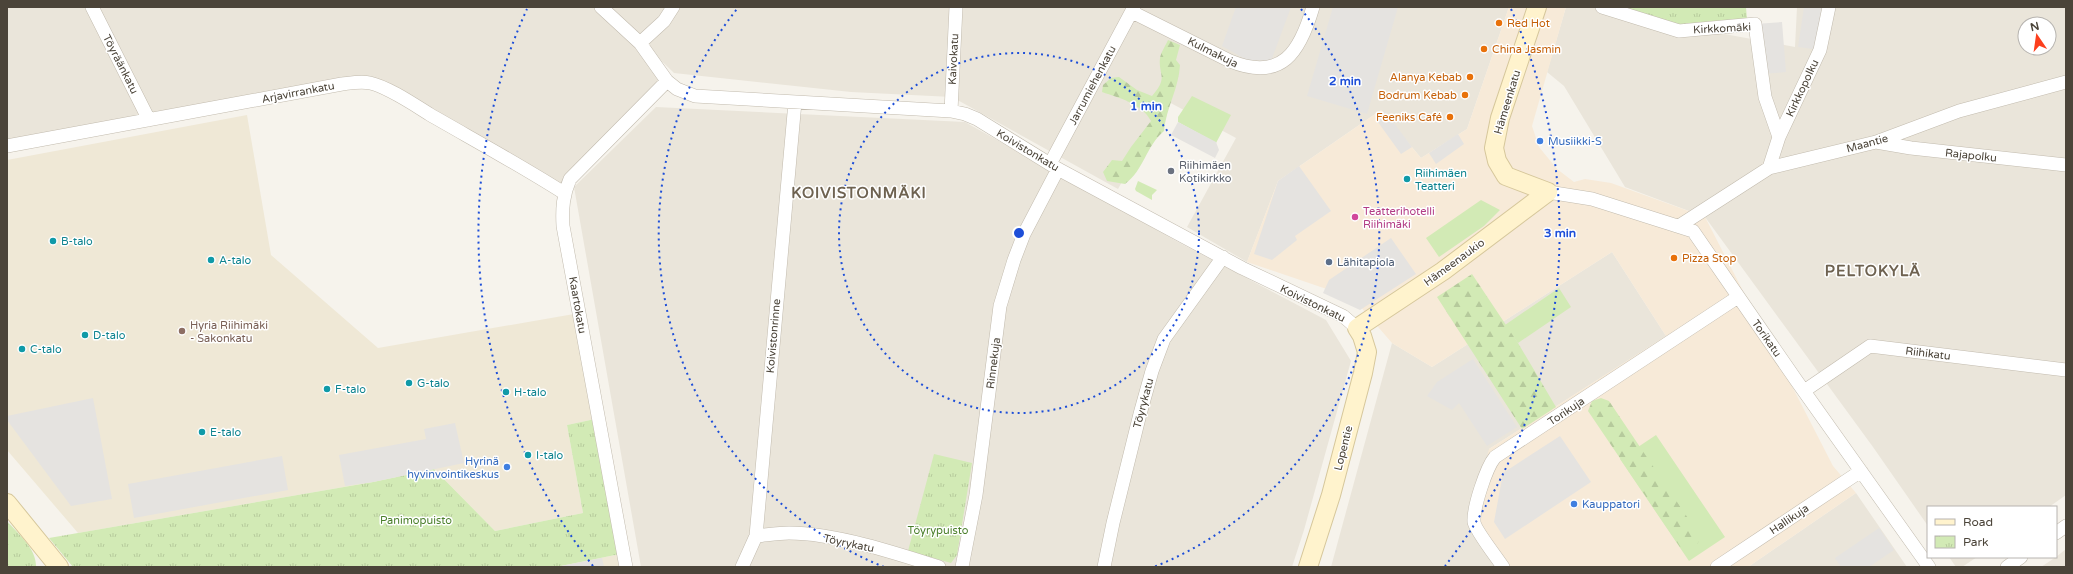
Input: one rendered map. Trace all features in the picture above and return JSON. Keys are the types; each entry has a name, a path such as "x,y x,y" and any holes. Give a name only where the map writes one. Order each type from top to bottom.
{"street":[{"name":"Töyräänkatu","path":"92,7 149,120"},
{"path":"600,7 640,43 667,81"},
{"path":"640,43 664,21 673,7"},
{"name":"Kaivokatu","path":"951,111 956,7"},
{"name":"Kulmakuja","path":"1133,9 1230,61 1243,66 1255,68 1274,66 1285,60 1300,44 1313,7"},
{"name":"Hämeenkatu","path":"1537,7 1500,118 1494,148 1497,161 1506,176 1548,192"},
{"name":"Kirkkomäki","path":"1602,7 1680,31 1755,24 1765,97 1779,138"},
{"name":"Kirkkopolku","path":"1769,168 1779,138 1820,50 1829,7"},
{"name":"Jarrumiehenkatu","path":"1054,167 1133,9"},
{"name":"Koivistonkatu","path":"667,81 677,89 695,96 951,111 965,114 977,119 1054,167 1223,257 1343,316 1357,328"},
{"name":"Kaartokatu","path":"626,567 563,226 564,193 570,179 578,170 667,81"},
{"name":"Maantie","path":"1679,226 1769,168 1876,142 1959,111 2066,82"},
{"name":"Arjavirrankatu","path":"7,146 342,84 370,83 439,119 564,193"},
{"name":"Koivistonrinne","path":"742,567 756,536 795,102"},
{"name":"Rajapolku","path":"1876,142 1911,148 2066,165"},
{"name":"Rinnekuja","path":"962,567 976,495 1000,306 1014,260 1024,234 1054,167"},
{"name":"Torikatu","path":"1548,192 1592,199 1693,231 1929,567"},
{"name":"Hämeenaukio","path":"1357,328 1443,271 1548,192"},
{"name":"Töyrykatu","path":"1104,567 1113,523 1140,414 1152,371 1164,339 1223,257"},
{"name":"Torikuja","path":"1503,567 1474,524 1475,513 1489,465 1495,457 1738,297"},
{"name":"Lopentie","path":"1308,567 1331,495 1363,373 1366,352 1362,336 1357,328"},
{"name":"Riihikatu","path":"1804,391 1870,346 2066,370"},
{"name":"Hallikuja","path":"1717,567 1861,471"},
{"path":"7,503 56,566"},
{"path":"2057,532 2066,526"},
{"name":"Töyrykatu","path":"756,536 790,533 834,538 866,545 939,567"},
{"path":"2007,567 2020,558"}],"shaded area":[{"path":"7,7 600,7 667,81 564,193 370,83 7,146"},
{"path":"606,7 1509,7 1467,129 1421,158 1381,110 1278,181 1247,262 1187,227 1236,138 1167,101 1118,189 952,97 851,92 674,73"},
{"path":"1236,7 1291,7 1271,61 1247,60 1222,46"},
{"path":"1333,7 1398,7 1367,114 1307,96"},
{"path":"1509,7 1566,7 1532,126 1539,147 1557,169 1574,182 1585,179 1611,183 1705,217 1833,466 1856,493 1748,567 1502,567 1470,522 1489,449 1666,336 1612,252 1432,367 1392,343 1353,298 1247,262 1278,181 1381,110 1421,158 1467,129"},
{"path":"1566,7 1621,7 1681,26 1795,47 1797,7 2066,7 2066,495 2050,506 1927,506 1927,525 1873,447 1705,217 1625,187 1564,86 1547,72"},
{"path":"1804,7 1829,7 1820,50 1798,47"},
{"path":"1782,22 1786,72 1763,74 1755,24"},
{"path":"656,107 965,122 1178,242 1326,320 1351,361 1304,530 1292,567 641,567 574,187"},
{"path":"1385,111 1412,147 1401,154 1375,118"},
{"name":"Hyria Riihimäki - Sakonkatu","path":"247,115 271,255 378,348 574,314 595,419 567,425 583,513 495,531 434,469 373,482 78,533 7,450 7,160"},
{"path":"1178,122 1216,142 1219,150 1215,158 1171,135"},
{"path":"1458,134 1464,144 1436,164 1429,153"},
{"path":"1299,166 1331,211 1295,236 1297,240 1272,260 1254,254 1278,181"},
{"path":"1391,238 1416,274 1360,310 1323,293 1329,280"},
{"path":"1612,252 1666,336 1489,449 1502,567 1331,567 1392,343 1432,367"},
{"path":"1473,359 1517,427 1487,446 1459,403 1452,410 1427,396 1437,382"},
{"path":"93,398 112,499 71,506 7,420 7,416"},
{"path":"455,423 464,463 373,482 345,486 339,455 426,439 424,429"},
{"path":"1560,436 1591,482 1505,539 1494,522 1503,473"},
{"path":"282,456 288,490 134,518 128,484"},
{"path":"1856,493 1907,567 1748,567"},
{"path":"1879,528 1894,550 1869,567 1841,567 1835,558"},
{"path":"2066,549 2066,567 2041,567 2054,558 2057,558 2057,556"},
{"path":"620,554 622,567 556,567"},
{"path":"602,558 604,567 556,567"},
{"path":"1950,558 1976,558 1962,567 1956,567"}],"green space":[{"path":"1622,7 1746,7 1747,20 1681,26"},
{"path":"1168,40 1180,45 1176,60 1180,65 1164,131 1153,144 1137,172 1125,184 1107,181 1103,172 1112,160 1122,161 1151,121 1142,110 1130,102 1102,92 1103,85 1111,78 1119,77 1137,90 1152,96 1160,84 1162,76 1160,58"},
{"path":"1192,96 1231,115 1216,143 1178,122 1178,117"},
{"path":"1138,181 1157,190 1152,195 1152,200 1136,191 1135,189"},
{"path":"1481,200 1500,210 1484,226 1439,257 1426,238"},
{"path":"1472,274 1518,343 1556,407 1522,429 1437,297"},
{"path":"1559,288 1571,307 1518,343 1505,325"},
{"path":"1601,398 1609,401 1700,536 1698,543 1690,549 1680,547 1588,411 1592,401"},
{"name":"Panimopuisto","path":"595,419 620,554 556,567 73,567 49,538 373,482 434,469 495,531 583,513 567,425"},
{"path":"1656,435 1725,537 1689,561 1620,459"},
{"name":"Töyrypuisto","path":"934,454 972,463 957,555 951,563 908,551"},
{"path":"7,521 30,548 36,567 7,567"}],"place":[{"name":"Red Hot","path":"1499,23"},
{"name":"China Jasmin","path":"1484,49"},
{"name":"Alanya Kebab","path":"1470,77"},
{"name":"Bodrum Kebab","path":"1465,95"},
{"name":"Feeniks Café","path":"1450,117"},
{"name":"Musiikki-S","path":"1540,141"},
{"name":"Riihimäen Kotikirkko","path":"1171,171"},
{"name":"Riihimäen Teatteri","path":"1407,179"},
{"name":"Teatterihotelli Riihimäki","path":"1355,217"},
{"name":"B-talo","path":"53,241"},
{"name":"Pizza Stop","path":"1674,258"},
{"name":"A-talo","path":"211,260"},
{"name":"Lähitapiola","path":"1329,262"},
{"name":"Hyria Riihimäki - Sakonkatu","path":"182,331"},
{"name":"D-talo","path":"85,335"},
{"name":"C-talo","path":"22,349"},
{"name":"G-talo","path":"409,383"},
{"name":"F-talo","path":"327,389"},
{"name":"H-talo","path":"506,392"},
{"name":"E-talo","path":"202,432"},
{"name":"I-talo","path":"528,455"},
{"name":"Hyrinä hyvinvointikeskus","path":"507,467"},
{"name":"Kauppatori","path":"1574,504"}],"district":[{"name":"KOIVISTONMÄKI","path":"859,193"},
{"name":"PELTOKYLÄ","path":"1873,271"}]}
